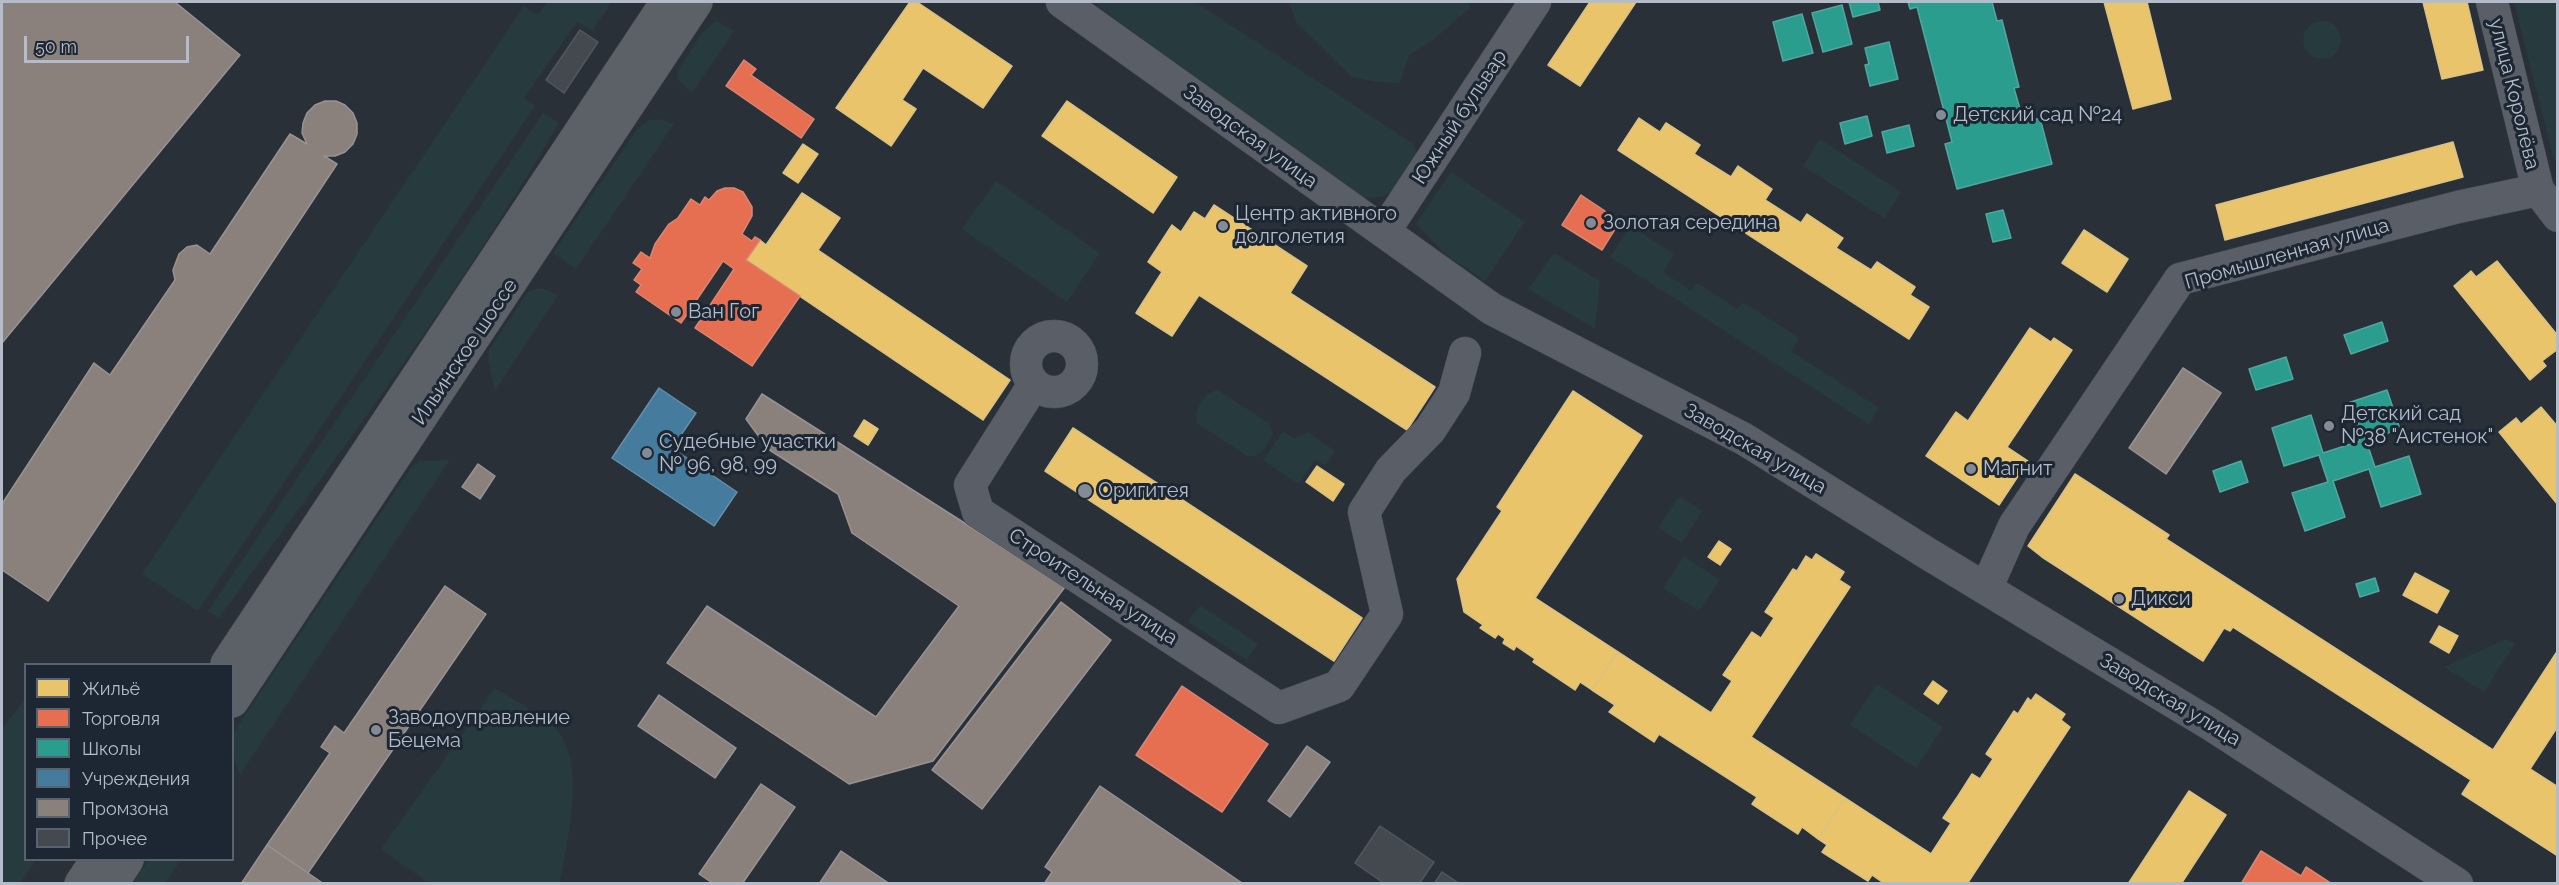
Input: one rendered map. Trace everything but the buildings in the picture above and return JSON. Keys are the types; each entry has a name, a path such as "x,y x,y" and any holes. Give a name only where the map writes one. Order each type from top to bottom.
{"main road":[{"name":"Ильинское шоссе","path":"228,663 667,2"},
{"name":"Ильинское шоссе","path":"234,698 696,2"},
{"path":"81,884 96,861"},
{"path":"111,884 126,861"}],"street":[{"name":"Заводская улица","path":"1062,2 1506,317 1551,338 1744,439 2210,724 2457,884"},
{"name":"Южный бульвар","path":"1384,232 1535,2"},
{"name":"улица Королёва","path":"2492,2 2538,190 2558,216"},
{"name":"Промышленная улица","path":"1986,589 2014,526 2180,279 2458,207 2538,190"},
{"name":"Строительная улица","path":"1034,384 970,485 978,512 1279,708 1339,686 1387,614 1364,512 1391,470 1430,430 1454,393 1465,353"}],"green space":[{"path":"547,2 612,2 592,31 577,22 524,98 535,106 198,611 142,574 524,6 538,15"},
{"path":"1092,2 1195,2 1414,144 1417,155 1400,181 1388,194 1371,198 1359,196"},
{"path":"1289,2 1469,2 1471,7 1433,40 1409,55 1400,83 1376,82 1352,77 1296,22"},
{"path":"2514,2 2557,2 2557,160 2554,160"},
{"path":"716,21 734,31 692,93 678,80 677,72 702,33"},
{"path":"2322,21 2335,27 2341,40 2335,53 2322,59 2309,53 2303,40 2309,27"},
{"path":"543,113 559,123 480,251 352,436 219,618 208,611"},
{"path":"659,119 674,124 576,269 553,253 638,128 650,120"},
{"path":"1820,139 1901,192 1884,218 1803,166"},
{"path":"1451,172 1525,222 1485,281 1445,254 1416,224"},
{"path":"996,181 1100,253 1067,302 962,229"},
{"path":"1630,226 1674,254 1663,272 1691,291 1697,283 1738,309 1743,302 1799,338 1791,351 1879,408 1869,424 1610,257"},
{"path":"1554,253 1600,281 1595,329 1528,289"},
{"path":"534,289 544,289 558,295 495,391 488,361 489,350 528,292"},
{"path":"1218,390 1270,424 1273,435 1260,453 1247,456 1198,424 1196,414 1200,403 1208,394"},
{"path":"1283,431 1294,439 1308,432 1335,451 1325,466 1315,460 1298,484 1263,460"},
{"path":"450,460 240,775 234,757 234,732 411,468 420,461"},
{"path":"1679,496 1702,511 1682,543 1658,528"},
{"path":"1684,556 1720,580 1699,611 1663,588"},
{"path":"1200,605 1258,644 1247,660 1188,622"},
{"path":"2506,639 2515,644 2484,692 2444,667"},
{"path":"1877,684 1943,727 1916,768 1850,725"},
{"path":"495,688 552,725 566,745 573,783 570,825 560,883 429,883 381,849"},
{"path":"24,700 24,861 35,861 20,883 2,883 2,729"},
{"path":"148,861 180,861 165,883 132,883"}],"place":[{"name":"Детский сад №24","path":"1941,115"},
{"name":"Золотая середина","path":"1591,223"},
{"name":"Центр активного долголетия","path":"1223,226"},
{"name":"Ван Гог","path":"676,312"},
{"name":"Детский сад №38 \"Аистенок\"","path":"2329,426"},
{"name":"Судебные участки № 96, 98, 99","path":"647,453"},
{"name":"Магнит","path":"1971,469"},
{"name":"Оригитея","path":"1085,491"},
{"name":"Дикси","path":"2119,599"},
{"name":"Заводоуправление Бецема","path":"376,730"}]}
